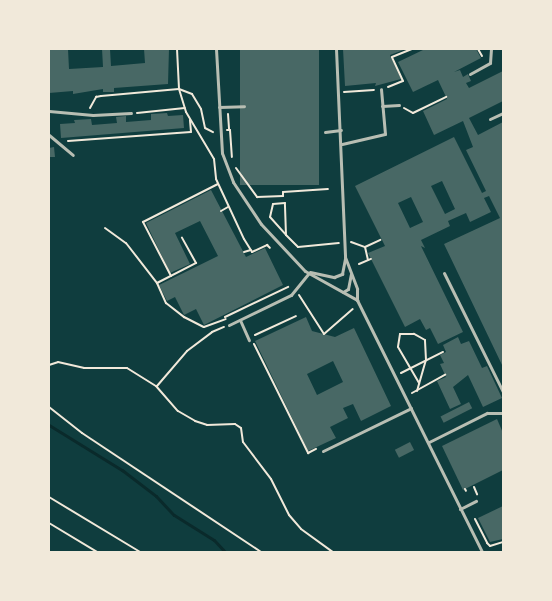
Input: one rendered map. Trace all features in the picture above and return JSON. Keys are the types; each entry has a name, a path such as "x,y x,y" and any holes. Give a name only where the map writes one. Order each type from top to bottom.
{"lane":[{"path":"216,49 222,153 232,182 261,224 307,272 357,300"},
{"path":"307,272 334,277 342,274 345,257 342,144 336,49"},
{"path":"470,74 490,63 491,49"},
{"path":"342,144 385,134 381,90"},
{"path":"382,106 400,105"},
{"path":"220,107 244,106"},
{"path":"49,111 86,114 131,114"},
{"path":"490,119 503,113"},
{"path":"325,132 341,130"},
{"path":"49,135 72,155"},
{"path":"345,257 357,289 357,300 482,552"},
{"path":"229,325 291,295 307,272"},
{"path":"342,292 348,289 351,273"},
{"path":"444,273 503,392"},
{"path":"240,320 249,340"},
{"path":"323,451 411,408"},
{"path":"429,442 487,413 503,414"},
{"path":"460,509 476,501"}],"path":[{"path":"177,49 179,89 185,108 214,159 218,184 251,250"},
{"path":"344,92 381,90 403,81 392,57 412,49"},
{"path":"86,114 96,97 186,89 196,101 205,128 211,132 230,130 232,162 257,197 283,196 283,192 328,189"},
{"path":"400,105 413,113 446,97"},
{"path":"131,114 185,108"},
{"path":"57,142 191,132 190,118"},
{"path":"171,276 143,222 218,184"},
{"path":"286,235 285,203 273,204 270,217 286,235 298,246 354,242 365,247 370,259 358,264"},
{"path":"221,210 228,207"},
{"path":"105,228 126,243 156,283 166,303 184,317 204,327 290,286"},
{"path":"156,283 196,263 182,238"},
{"path":"365,247 380,240"},
{"path":"244,252 266,245 270,248"},
{"path":"298,295 324,334 355,307"},
{"path":"296,316 251,337 308,453 316,449"},
{"path":"156,386 187,351 212,332 229,325 225,317"},
{"path":"417,391 426,360 426,340 414,334 400,334 398,347 412,367 418,383"},
{"path":"401,373 443,352"},
{"path":"49,365 127,368 156,386 178,411 194,421 207,425 235,424 241,428 243,442 271,478 289,515 302,529 333,552"},
{"path":"412,394 446,375"},
{"path":"49,407 82,433 261,552"},
{"path":"474,487 478,496"},
{"path":"49,497 140,552"},
{"path":"474,518 487,543 495,546 503,542"},
{"path":"49,523 98,552"}],"building":[{"path":"49,49 68,49 69,69 103,67 102,49 110,49 111,66 145,63 144,49 169,49 168,84 114,88 114,92 103,92 103,89 73,94 73,91 49,93"},
{"path":"240,49 319,49 319,185 240,185"},
{"path":"343,49 406,49 390,55 401,79 375,86 376,83 345,86"},
{"path":"425,49 476,49 481,58 454,72 460,70 463,77 468,74 471,81 466,83 469,88 503,71 503,101 469,118 478,135 503,122 503,367 444,244 500,218 489,196 484,198 491,212 470,222 466,213 448,221 450,226 421,240 425,248 421,246 463,332 438,344 430,328 426,330 420,319 405,327 368,253 385,246 355,186 454,137 482,193 486,191 466,150 473,147 463,121 434,135 423,111 447,99 438,80 413,92 398,62","holes":["442,181 455,209 445,214 431,186","411,197 423,222 410,228 398,203"]},
{"path":"167,113 168,116 183,115 184,128 61,138 60,124 75,123 74,120 91,119 92,125 117,123 116,117 126,116 126,122 151,120 151,114"},
{"path":"54,147 55,157 49,157 49,148"},
{"path":"211,190 246,257 265,248 283,285 204,325 196,309 184,315 175,297 167,301 159,285 218,256 200,221 175,233 190,264 170,273 146,223"},
{"path":"306,317 312,331 335,337 354,328 391,406 361,421 353,404 343,408 348,418 330,427 336,438 308,451 255,341","holes":["333,361 343,382 317,395 307,374"]},
{"path":"458,337 461,344 469,341 482,368 487,366 502,398 483,407 468,375 453,387 461,404 450,409 437,381 446,377 440,364 444,363 440,355 446,352 443,345"},
{"path":"469,402 472,408 444,423 440,417"},
{"path":"497,419 503,433 503,470 463,490 442,446"},
{"path":"410,442 414,450 399,458 395,450"},
{"path":"503,506 503,539 490,542 478,518"}],"waterway":[{"path":"49,425 122,470 156,496 174,515 214,540 225,552"}]}
